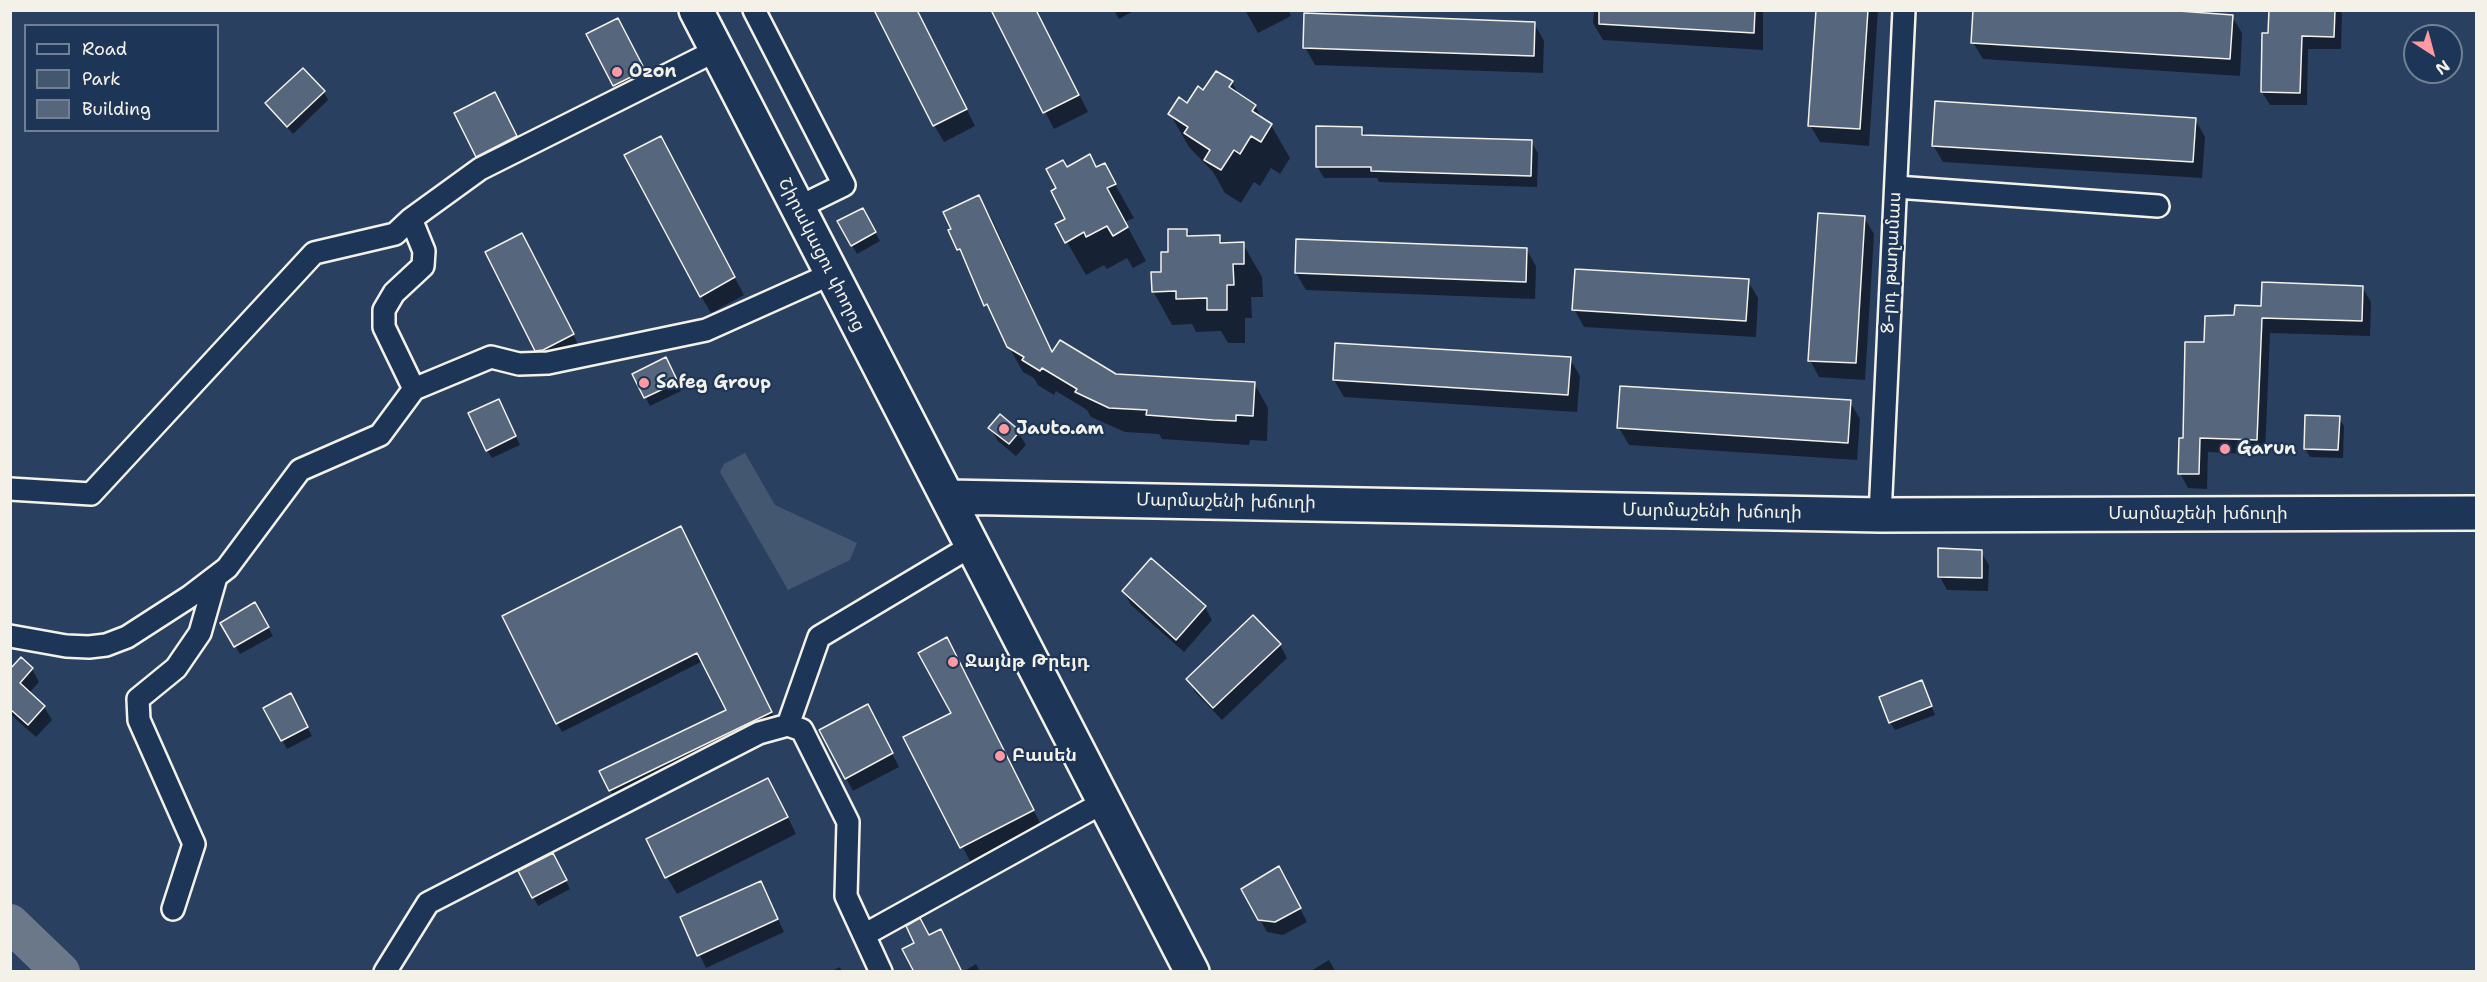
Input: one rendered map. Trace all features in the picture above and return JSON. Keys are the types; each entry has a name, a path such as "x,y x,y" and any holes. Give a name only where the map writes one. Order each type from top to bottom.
{"main road":[{"name":"Շիրակացու փողոց","path":"696,10 796,208 973,545 1192,972"},
{"name":"Մարմաշենի խճուղի","path":"948,497 1880,515 2476,513"}],"street":[{"path":"754,10 844,185 796,208"},
{"name":"8-րդ թաղամաս","path":"1880,515 1904,10"},
{"path":"10,489 91,494 314,253 395,234 411,219 480,169 717,50"},
{"path":"1896,187 2158,206"},
{"path":"411,219 424,251 423,266 394,293 384,310 384,327 414,389"},
{"path":"10,636 66,646 106,645 127,637 227,568 300,470 380,435 414,389 491,357 519,364 548,363 706,330 831,274"},
{"path":"788,725 819,637 973,545"},
{"path":"173,909 194,844 139,720 138,699 176,668 200,633 216,577"},
{"path":"385,972 428,903 759,733 788,725 802,730 848,822 846,896 881,972"},
{"path":"864,935 1104,802"}],"green space":[{"path":"745,453 775,505 857,543 850,560 788,590 720,472 724,464"}],"building":[{"path":"874,10 917,10 967,109 933,126"},
{"path":"991,10 1036,10 1079,95 1043,113"},
{"path":"1599,10 1755,10 1754,33 1599,24"},
{"path":"1816,10 1868,10 1860,129 1808,126"},
{"path":"1973,10 2165,10 2233,15 2230,59 1971,43"},
{"path":"2269,10 2335,10 2334,37 2302,36 2300,93 2261,92 2262,33 2268,33"},
{"path":"1304,13 1535,22 1534,56 1303,48"},
{"path":"618,18 645,70 613,86 586,34"},
{"path":"303,68 325,91 287,127 265,103"},
{"path":"1216,71 1233,81 1229,87 1256,105 1252,111 1272,124 1261,142 1251,136 1240,154 1234,150 1221,170 1204,160 1210,150 1184,133 1188,127 1168,114 1179,97 1187,103 1198,86 1203,90"},
{"path":"495,92 517,136 476,157 454,113"},
{"path":"1935,101 2196,118 2193,162 1932,146"},
{"path":"1316,126 1362,127 1362,135 1532,140 1531,176 1371,171 1371,167 1316,167"},
{"path":"661,136 735,277 700,297 624,155"},
{"path":"1090,154 1096,167 1105,163 1116,184 1107,188 1128,227 1113,236 1107,226 1086,237 1084,232 1065,243 1055,224 1065,219 1051,191 1056,188 1046,169 1063,160 1067,167"},
{"path":"979,195 1052,352 1060,340 1116,374 1255,382 1253,416 1236,415 1236,421 1213,420 1146,415 1147,410 1109,408 1075,392 1077,389 1042,368 1040,371 1022,360 1024,357 1007,347 987,304 984,306 960,249 957,250 948,230 951,229 943,212"},
{"path":"863,208 876,232 851,246 837,221"},
{"path":"1818,213 1865,216 1856,363 1808,361"},
{"path":"1168,229 1187,229 1187,236 1220,235 1220,243 1244,242 1244,264 1233,264 1234,285 1227,285 1227,310 1207,310 1207,298 1176,299 1176,291 1152,292 1151,272 1161,272 1161,252 1168,252"},
{"path":"522,233 574,334 543,350 535,351 485,252"},
{"path":"1296,239 1527,248 1526,282 1295,273"},
{"path":"1575,269 1749,279 1746,321 1572,310"},
{"path":"2262,282 2363,286 2362,321 2262,318 2257,440 2200,438 2199,474 2178,474 2179,438 2183,438 2185,342 2204,342 2205,316 2234,315 2235,305 2261,306"},
{"path":"1335,343 1571,357 1568,395 1333,380"},
{"path":"666,357 678,382 644,398 632,374"},
{"path":"1620,386 1851,400 1848,443 1617,428"},
{"path":"499,399 516,436 486,451 468,413"},
{"name":"Jauto.am","path":"1000,414 1020,431 1009,444 988,428"},
{"path":"2305,415 2340,416 2338,450 2304,449"},
{"path":"681,526 772,712 609,791 599,771 726,710 697,653 556,724 502,616"},
{"path":"1938,548 1982,550 1982,578 1938,577"},
{"path":"1151,558 1206,606 1176,640 1122,591"},
{"path":"255,602 269,627 234,647 220,623"},
{"path":"1253,615 1281,644 1213,708 1186,679"},
{"path":"947,637 1034,810 960,848 903,737 951,713 918,653"},
{"path":"21,657 33,668 20,683 45,706 28,725 10,709 10,669"},
{"path":"1922,680 1932,706 1889,723 1879,697"},
{"path":"291,693 308,727 281,741 263,708"},
{"path":"868,704 893,753 845,779 819,730"},
{"path":"768,778 788,817 665,878 646,839"},
{"path":"553,853 567,880 532,898 518,871"},
{"path":"1279,866 1301,908 1275,922 1258,920 1241,889"},
{"path":"761,881 778,919 697,956 680,917"},
{"path":"920,918 929,935 941,929 962,972 914,972 902,949 914,943 906,926"}],"waterway":[{"path":"10,923 61,972"}],"place":[{"name":"Ozon","path":"617,72"},
{"name":"Safeg Group","path":"644,383"},
{"name":"Jauto.am","path":"1004,429"},
{"name":"Garun","path":"2225,449"},
{"name":"Ջայնթ Թրեյդ","path":"953,662"},
{"name":"Բասեն","path":"1000,756"}]}
